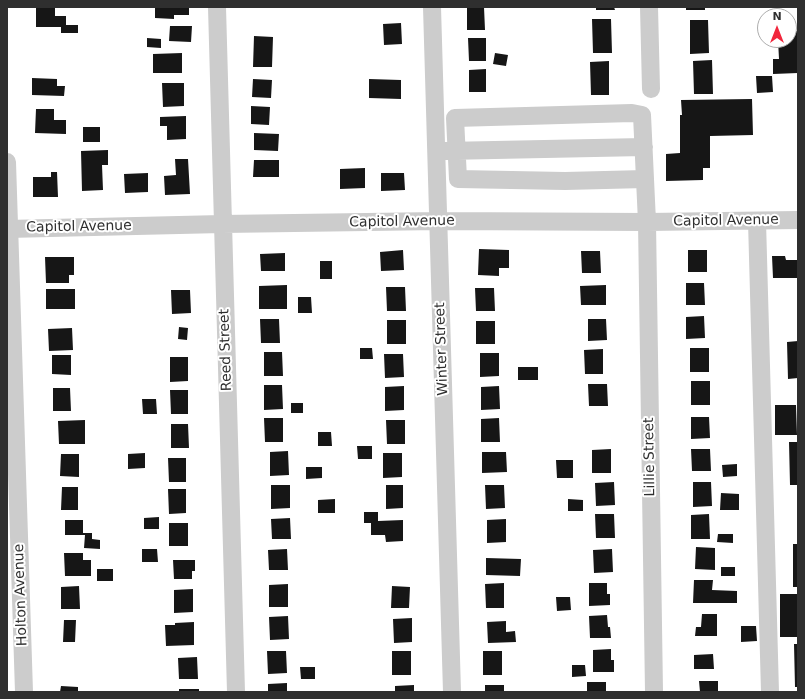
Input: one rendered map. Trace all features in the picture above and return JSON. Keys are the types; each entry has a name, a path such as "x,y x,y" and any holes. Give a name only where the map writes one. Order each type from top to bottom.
{"street":[{"name":"Reed Street","path":"217,7 236,692"},
{"name":"Winter Street","path":"432,7 452,692"},
{"path":"649,7 651,89"},
{"name":"Lillie Street","path":"456,150 455,118 632,113 642,115 647,222 654,692"},
{"path":"436,151 644,147"},
{"path":"456,150 458,179 565,181 645,179"},
{"name":"Holton Avenue","path":"7,162 24,692"},
{"name":"Capitol Avenue","path":"8,229 439,221 647,222 798,220"},
{"path":"757,221 770,692"}],"building":[{"path":"36,7 55,7 55,16 66,16 66,25 78,25 78,33 61,33 61,27 36,27"},
{"path":"155,7 189,7 189,15 174,15 174,19 155,18"},
{"path":"467,7 484,7 485,30 467,30"},
{"path":"596,7 614,7 615,10 596,10"},
{"path":"686,7 705,7 705,10 686,10"},
{"path":"592,19 611,19 612,53 593,53"},
{"path":"690,20 708,20 709,53 690,54"},
{"path":"401,23 402,44 384,45 383,24"},
{"path":"170,26 192,26 191,42 169,41"},
{"path":"798,31 798,73 773,74 773,59 779,59 778,48 797,48"},
{"path":"254,36 273,37 272,67 253,67"},
{"path":"147,38 161,39 161,48 147,47"},
{"path":"468,38 486,38 486,61 469,61"},
{"path":"182,53 182,73 153,73 153,54"},
{"path":"495,53 508,55 506,66 493,64"},
{"path":"712,60 713,94 694,94 693,61"},
{"path":"609,61 609,95 591,95 590,62"},
{"path":"486,69 486,92 469,92 469,70"},
{"path":"756,76 772,76 773,92 757,93"},
{"path":"32,78 57,79 57,86 65,86 64,96 32,95"},
{"path":"253,79 272,80 271,98 252,97"},
{"path":"369,79 401,80 401,99 369,98"},
{"path":"162,83 184,83 184,106 163,107"},
{"path":"752,99 753,135 710,136 710,168 703,168 703,180 666,181 666,154 680,153 680,115 682,115 681,100"},
{"path":"251,106 270,107 269,125 251,124"},
{"path":"36,109 54,109 54,120 66,120 66,134 35,133"},
{"path":"186,116 186,139 167,140 167,126 160,126 160,117"},
{"path":"83,127 100,127 100,142 83,142"},
{"path":"254,133 279,134 278,151 254,150"},
{"path":"108,150 108,165 102,165 103,190 82,191 81,151"},
{"path":"175,159 188,159 190,194 165,195 164,176 176,175"},
{"path":"254,160 279,160 279,177 253,177"},
{"path":"365,168 365,188 340,189 340,169"},
{"path":"51,172 57,172 58,197 33,197 33,177 51,177"},
{"path":"148,173 148,192 125,193 124,174"},
{"path":"381,173 404,173 405,190 381,191"},
{"path":"479,249 509,250 509,268 499,268 499,276 478,275"},
{"path":"403,250 404,270 381,271 380,252"},
{"path":"688,250 707,250 707,272 688,272"},
{"path":"581,251 600,251 601,273 582,273"},
{"path":"285,253 285,271 261,271 260,254"},
{"path":"772,256 785,256 786,260 798,260 798,278 773,278"},
{"path":"45,257 74,257 74,275 69,275 69,283 46,283"},
{"path":"320,261 332,261 332,279 320,279"},
{"path":"686,283 704,283 705,305 686,305"},
{"path":"287,285 287,309 259,309 259,286"},
{"path":"606,285 606,305 581,305 580,286"},
{"path":"386,287 405,287 406,311 387,311"},
{"path":"475,288 494,288 495,311 476,311"},
{"path":"46,289 75,289 75,309 46,309"},
{"path":"171,290 190,290 191,313 172,314"},
{"path":"298,297 311,297 312,313 298,313"},
{"path":"704,316 705,338 686,339 686,317"},
{"path":"260,319 279,319 280,343 261,343"},
{"path":"588,319 606,319 607,340 588,341"},
{"path":"387,320 406,320 406,344 387,344"},
{"path":"476,321 495,321 495,344 476,344"},
{"path":"179,327 188,328 187,340 178,339"},
{"path":"72,328 73,350 49,351 48,329"},
{"path":"798,341 798,378 788,379 787,342"},
{"path":"360,348 372,348 373,359 360,359"},
{"path":"690,348 709,348 709,372 690,372"},
{"path":"603,349 603,374 585,374 584,350"},
{"path":"264,352 282,352 283,376 264,376"},
{"path":"480,353 499,353 499,376 480,377"},
{"path":"384,354 403,354 404,377 385,378"},
{"path":"52,355 71,355 71,375 52,374"},
{"path":"170,357 188,357 188,381 170,382"},
{"path":"518,367 538,367 538,380 518,380"},
{"path":"691,381 710,381 710,405 691,405"},
{"path":"588,384 607,384 608,406 589,406"},
{"path":"264,385 282,385 283,409 264,410"},
{"path":"404,386 404,410 385,411 385,387"},
{"path":"499,386 500,409 481,410 481,387"},
{"path":"53,388 70,388 71,411 53,411"},
{"path":"170,390 188,390 188,414 171,414"},
{"path":"142,399 156,399 157,414 143,414"},
{"path":"291,403 303,403 303,413 291,413"},
{"path":"775,405 796,405 797,435 775,435"},
{"path":"691,417 709,417 710,438 691,439"},
{"path":"264,418 283,418 283,442 265,442"},
{"path":"499,418 500,442 481,442 481,419"},
{"path":"85,420 85,444 59,444 58,421"},
{"path":"386,420 405,420 405,444 387,444"},
{"path":"171,424 188,424 189,448 171,448"},
{"path":"318,432 331,432 332,446 318,446"},
{"path":"789,442 798,442 798,485 790,485"},
{"path":"357,446 372,446 372,459 358,459"},
{"path":"611,449 611,473 592,473 592,450"},
{"path":"691,449 710,449 711,471 692,471"},
{"path":"288,451 289,475 270,476 270,452"},
{"path":"482,452 506,452 507,472 482,473"},
{"path":"145,453 145,468 128,469 128,454"},
{"path":"383,453 402,453 402,477 383,478"},
{"path":"61,454 79,454 79,477 60,476"},
{"path":"168,458 186,458 186,482 169,482"},
{"path":"556,460 573,460 573,478 557,478"},
{"path":"737,464 737,476 723,477 722,465"},
{"path":"306,467 322,467 322,478 306,479"},
{"path":"614,482 615,505 596,506 595,483"},
{"path":"693,482 711,482 712,506 693,507"},
{"path":"271,485 290,485 290,508 271,509"},
{"path":"386,485 403,485 403,508 386,509"},
{"path":"485,485 504,485 505,508 486,509"},
{"path":"62,487 78,487 78,510 61,510"},
{"path":"168,489 186,489 186,513 169,514"},
{"path":"721,493 739,494 739,510 720,510"},
{"path":"335,499 335,513 318,513 318,500"},
{"path":"568,499 583,500 583,511 568,511"},
{"path":"364,512 378,512 378,521 403,520 403,541 386,542 385,535 371,535 371,523 364,523"},
{"path":"595,514 614,514 615,538 596,538"},
{"path":"709,514 710,539 691,539 691,515"},
{"path":"159,517 159,529 144,529 144,518"},
{"path":"290,518 291,539 272,539 271,519"},
{"path":"506,519 506,542 487,543 487,520"},
{"path":"65,520 83,520 83,533 92,533 92,539 100,540 100,549 84,548 85,535 65,535"},
{"path":"169,523 188,523 188,546 169,546"},
{"path":"718,534 733,534 733,543 717,542"},
{"path":"793,544 798,544 798,587 793,587"},
{"path":"696,547 715,548 715,570 695,569"},
{"path":"142,549 157,549 158,562 142,562"},
{"path":"287,549 288,570 269,570 268,550"},
{"path":"612,549 613,572 594,573 593,550"},
{"path":"64,553 83,553 83,560 91,560 91,576 65,576"},
{"path":"486,558 521,559 520,576 486,575"},
{"path":"173,560 195,560 195,571 192,571 192,579 174,579"},
{"path":"721,567 735,567 735,576 721,576"},
{"path":"97,569 113,569 113,581 97,581"},
{"path":"694,580 713,580 712,590 737,591 737,603 693,603"},
{"path":"504,583 504,608 486,608 485,584"},
{"path":"589,583 607,583 607,594 610,594 610,605 589,606"},
{"path":"288,584 288,607 269,607 269,585"},
{"path":"79,586 80,609 61,609 61,587"},
{"path":"392,586 410,587 409,608 391,608"},
{"path":"193,589 193,612 174,613 174,590"},
{"path":"780,594 797,594 798,637 780,637"},
{"path":"556,597 570,597 571,610 557,611"},
{"path":"702,614 717,614 717,636 695,636 696,627 701,627"},
{"path":"607,615 611,638 590,638 589,616"},
{"path":"288,616 289,639 270,640 269,617"},
{"path":"412,618 412,642 394,643 393,619"},
{"path":"64,620 76,620 75,642 63,642"},
{"path":"506,621 506,632 515,631 516,642 488,643 487,622"},
{"path":"194,622 194,645 166,646 165,625"},
{"path":"741,626 756,626 757,641 741,642"},
{"path":"794,644 798,644 798,687 795,687"},
{"path":"611,649 611,660 614,660 614,672 593,672 593,650"},
{"path":"267,651 286,651 287,673 268,674"},
{"path":"392,651 411,651 411,675 392,675"},
{"path":"483,651 502,651 502,675 483,675"},
{"path":"713,654 714,669 694,669 694,655"},
{"path":"197,657 198,679 179,679 178,658"},
{"path":"572,665 585,665 586,676 572,677"},
{"path":"300,667 315,667 315,679 301,679"},
{"path":"699,681 718,681 718,692 700,692"},
{"path":"587,682 606,682 606,692 587,692"},
{"path":"287,683 287,692 268,692 268,684"},
{"path":"414,685 414,692 395,692 395,686"},
{"path":"485,685 504,685 504,692 485,692"},
{"path":"61,686 78,687 78,692 60,692"},
{"path":"179,689 199,689 199,692 179,692"}]}
